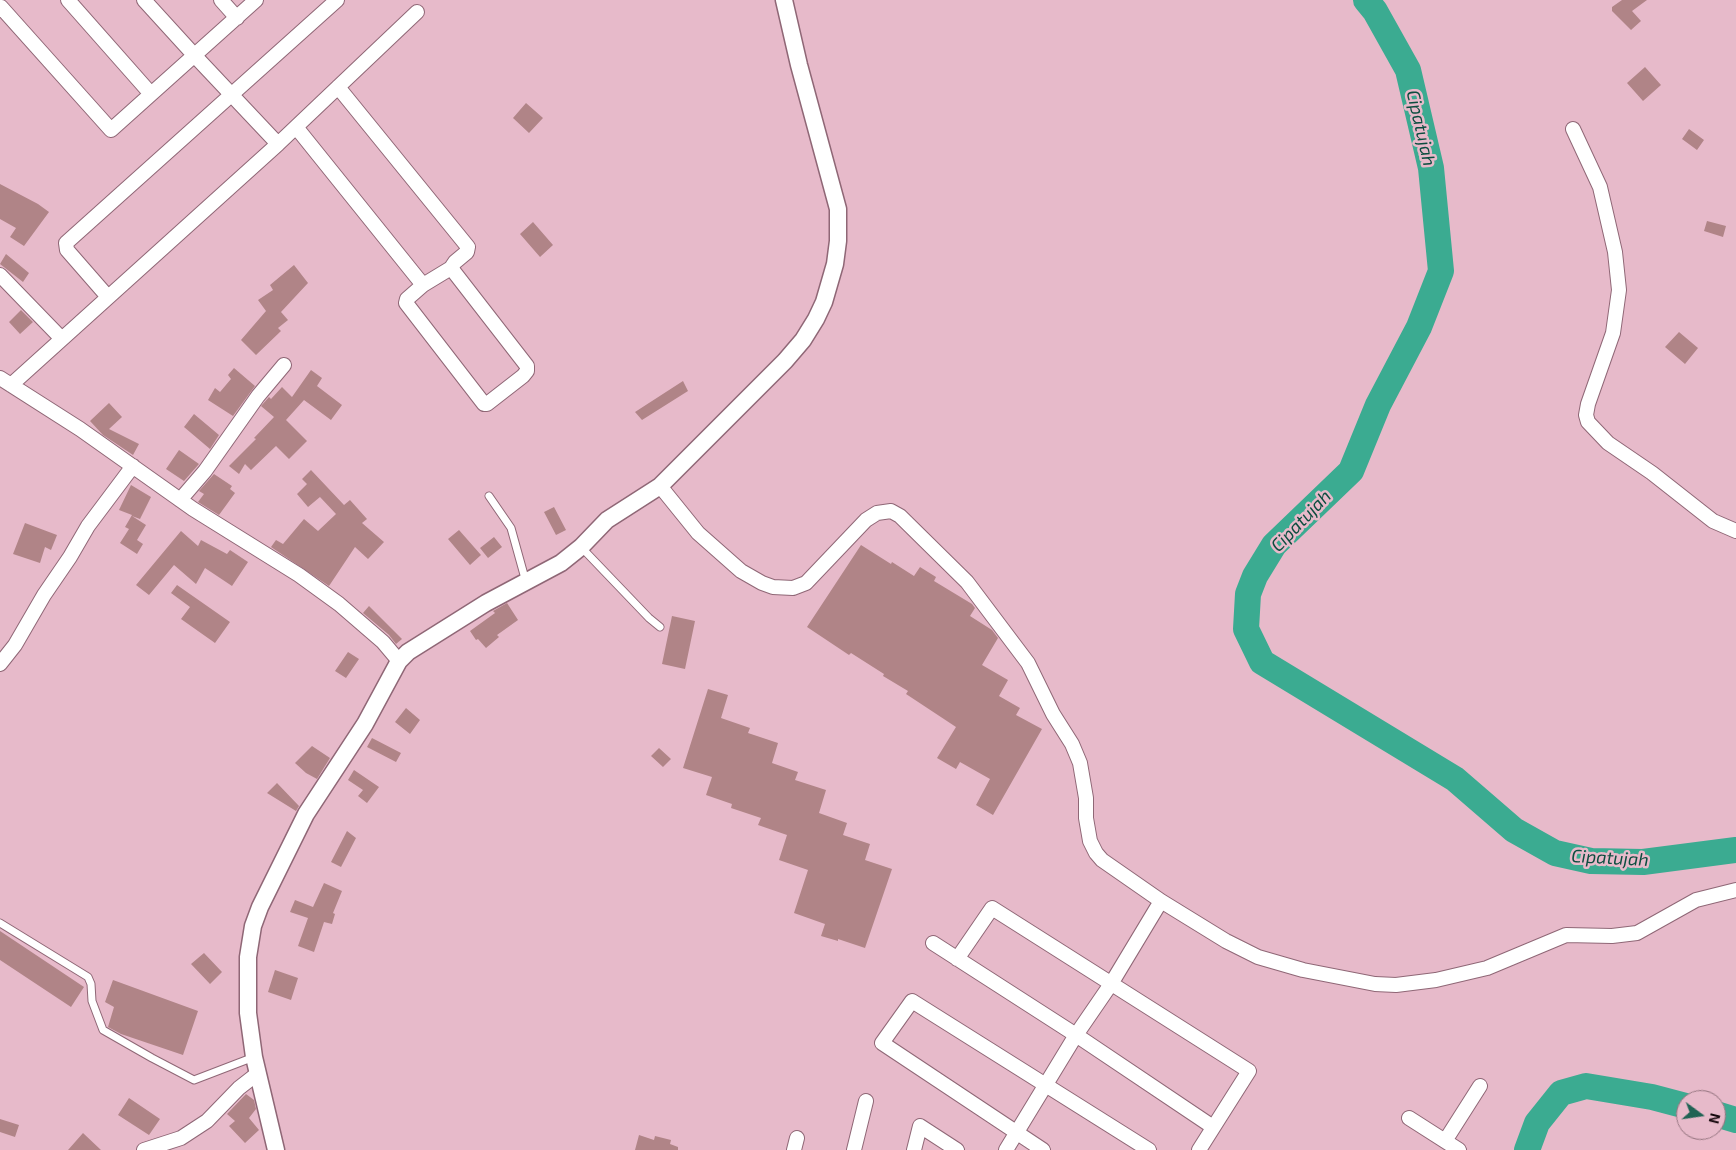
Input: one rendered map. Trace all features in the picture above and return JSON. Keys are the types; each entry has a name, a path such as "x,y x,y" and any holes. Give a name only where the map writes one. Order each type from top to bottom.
{"street":[{"path":"68,0 151,94"},
{"path":"144,0 278,144"},
{"path":"221,0 237,18"},
{"path":"0,10 1,7 111,130 256,0"},
{"path":"108,297 68,250 66,243 338,0"},
{"path":"276,1150 254,1057 248,1013 248,957 253,926 260,907 306,814 365,724 399,661 423,642 486,603 561,563 581,548 607,520 660,486 786,361 803,340 824,302 835,264 838,241 838,209 784,0"},
{"path":"399,661 383,642 307,581 180,500 80,429 6,381 62,338 108,297 278,144 417,12"},
{"path":"338,87 468,247 467,252 451,268 423,285 407,299 406,303 484,404 487,404 523,376 527,371 527,366 451,268"},
{"path":"296,127 423,285"},
{"path":"1572,129 1600,187 1615,252 1619,290 1613,333 1588,404 1586,415 1588,422 1608,443 1652,473 1713,521 1736,531"},
{"path":"0,275 62,338"},
{"path":"180,500 205,471 258,396 284,365"},
{"path":"0,664 15,645 88,526 132,466"},
{"path":"660,486 698,533 741,571 773,587 793,588 806,583 866,520 877,513 891,511 900,516 967,582 1028,663 1053,714 1072,744 1080,763 1086,798 1086,818 1090,841 1096,853 1102,860 1161,901 1226,941 1268,960 1304,970 1382,985 1447,978 1487,968 1566,935 1612,936 1644,930 1696,900 1736,890"},
{"path":"1006,1150 1161,901"},
{"path":"957,959 992,908 1249,1071 1198,1150"},
{"path":"933,943 1076,1035 1213,1127"},
{"path":"1042,1150 882,1043 912,1001 1149,1150"},
{"path":"144,1150 181,1138 207,1122 239,1088 258,1074"},
{"path":"1445,1141 1480,1086"},
{"path":"854,1150 866,1101"},
{"path":"1409,1118 1459,1150"},
{"path":"914,1150 920,1126 957,1150"}],"lane":[{"path":"489,496 511,528 526,582"},
{"path":"581,548 660,627"},
{"path":"0,923 88,977 91,984 92,1001 103,1030 152,1058 194,1080 254,1057"}],"building":[{"path":"1622,0 1647,0 1632,11 1641,21 1631,30 1612,11 1612,7"},
{"path":"1645,67 1661,85 1643,101 1627,83"},
{"path":"526,103 543,118 529,133 513,118"},
{"path":"1689,129 1704,140 1697,150 1682,139"},
{"path":"0,184 49,212 24,246 10,237 16,228 0,219"},
{"path":"1707,221 1726,226 1723,237 1704,231"},
{"path":"533,222 553,245 540,257 520,234"},
{"path":"6,254 29,273 23,282 0,264"},
{"path":"294,265 308,283 281,312 288,320 278,328 281,331 256,355 241,340 266,311 258,300 273,290 270,285"},
{"path":"21,310 33,322 20,334 9,322"},
{"path":"1679,332 1698,348 1685,364 1665,347"},
{"path":"234,368 255,386 233,416 208,400 215,388 220,392 231,379 228,375"},
{"path":"311,370 322,378 317,386 342,405 331,420 304,400 286,420 307,441 289,459 276,446 251,470 245,464 239,474 229,466 256,439 254,438 274,417 261,406 269,397 271,399 282,387 292,397"},
{"path":"683,381 688,391 642,420 635,412"},
{"path":"109,403 122,417 109,429 139,444 133,455 103,435 90,421"},
{"path":"194,414 219,435 210,449 184,427"},
{"path":"179,450 199,464 184,481 166,469"},
{"path":"311,470 344,505 350,500 367,519 362,523 384,542 368,559 355,547 329,586 271,547 276,540 283,544 304,519 318,531 336,514 320,497 308,507 297,494 307,484 302,479"},
{"path":"214,474 232,486 230,489 235,493 219,515 198,502 204,494 199,491"},
{"path":"131,485 151,497 140,519 132,516 146,525 137,540 143,544 137,554 120,543 129,529 125,527 132,515 119,510"},
{"path":"554,507 566,530 556,535 544,512"},
{"path":"25,523 57,535 51,550 45,547 40,563 13,554"},
{"path":"459,530 481,555 470,565 448,539"},
{"path":"181,531 198,546 201,540 227,554 230,550 248,562 232,586 205,568 196,584 174,565 149,595 136,585"},
{"path":"494,537 502,547 488,558 480,548"},
{"path":"861,545 914,576 920,567 936,577 934,581 972,604 975,608 970,616 992,630 998,638 982,665 1008,680 999,696 1020,708 1016,715 1042,729 993,815 976,805 990,779 960,762 956,769 937,758 956,727 906,694 908,691 883,676 884,674 851,653 849,655 807,627"},
{"path":"177,585 230,622 215,643 181,619 190,607 171,593"},
{"path":"507,603 518,620 497,635 499,637 486,648 478,639 476,640 470,631 495,613 493,611"},
{"path":"369,606 402,639 396,644 389,635 363,613"},
{"path":"672,616 695,621 685,669 662,664"},
{"path":"348,652 359,659 346,678 335,671"},
{"path":"708,689 728,695 721,718 750,728 748,733 778,743 772,763 798,772 795,780 826,790 819,813 847,823 843,835 870,844 865,860 892,869 865,948 838,939 838,941 821,936 825,924 794,913 808,870 779,860 787,835 758,825 761,818 731,808 732,804 706,795 712,777 683,768"},
{"path":"406,708 420,720 410,734 395,722"},
{"path":"372,738 401,753 396,762 367,747"},
{"path":"312,746 330,758 317,779 306,773 295,763"},
{"path":"659,748 671,759 663,767 651,756"},
{"path":"354,770 379,787 367,803 358,796 363,790 348,780"},
{"path":"277,783 299,806 296,811 267,793"},
{"path":"347,831 356,838 341,867 331,862"},
{"path":"324,883 342,891 333,913 335,914 332,924 324,922 314,952 298,946 308,918 290,912 295,900 313,907"},
{"path":"0,931 84,987 71,1007 0,960"},
{"path":"204,953 222,972 210,984 191,964"},
{"path":"275,970 298,978 291,1000 268,992"},
{"path":"113,980 198,1011 183,1055 121,1034 108,1027 114,1007 105,1002"},
{"path":"246,1094 254,1100 256,1109 249,1118 259,1130 245,1143 229,1126 235,1121 227,1114"},
{"path":"129,1098 160,1119 149,1135 118,1115"},
{"path":"0,1119 19,1125 15,1137 0,1132"},
{"path":"83,1133 101,1150 68,1150"},
{"path":"639,1135 654,1140 655,1136 671,1140 670,1144 678,1147 678,1150 635,1150"}],"waterway":[{"name":"Cipatujah","path":"1366,0 1375,11 1408,70 1431,168 1441,271 1419,327 1378,405 1351,471 1274,545 1255,576 1248,594 1246,629 1262,662 1455,779 1514,830 1555,853 1591,861 1643,862 1736,850"},
{"name":"Cipatujah","path":"1527,1150 1537,1123 1561,1093 1586,1086 1652,1097 1676,1103"},
{"name":"Cipatujah","path":"1726,1117 1736,1120"}]}
